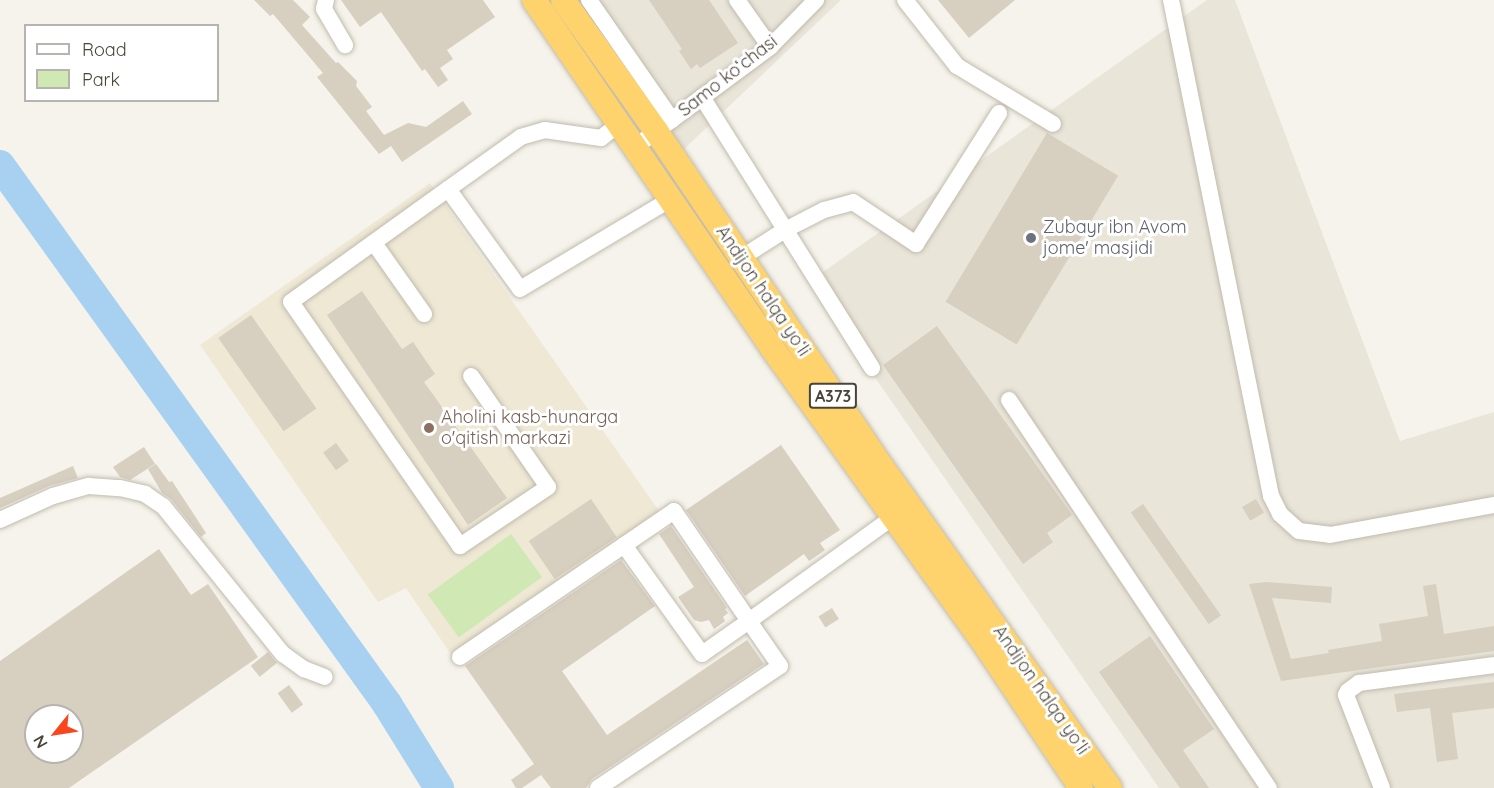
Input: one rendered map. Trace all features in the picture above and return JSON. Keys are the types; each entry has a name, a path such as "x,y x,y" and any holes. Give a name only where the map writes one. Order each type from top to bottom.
{"highway":[{"name":"Andijon halqa yo‘li","path":"534,0 772,348 988,649 1081,788"},
{"name":"Andijon halqa yo‘li","path":"563,0 664,126 741,258 872,453 1110,788"}],"street":[{"path":"326,0 324,9 345,45"},
{"path":"589,0 664,126"},
{"path":"737,0 770,47"},
{"name":"Samo koʻchasi","path":"635,147 770,47 816,0"},
{"path":"905,0 957,66 1053,124"},
{"path":"1171,0 1271,496 1280,514 1299,531 1330,536 1494,505"},
{"path":"702,97 872,368"},
{"path":"741,258 785,230 824,210 853,202 916,244 999,113"},
{"path":"471,376 548,487 460,546 291,302 521,137 545,130 601,138 620,124"},
{"path":"448,189 519,289 671,199"},
{"path":"374,243 424,314"},
{"path":"1009,400 1269,788"},
{"path":"0,520 52,496 89,486 120,488 145,494 163,506 283,654 304,669 325,677"},
{"path":"460,657 674,511 780,666 598,788"},
{"path":"624,545 702,654 893,517"},
{"path":"1382,788 1346,695 1348,691 1359,684 1494,665"}],"shaded area":[{"path":"578,0 841,0 683,150"},
{"path":"1207,0 1235,0 1400,441 1494,412 1494,788 1159,788 809,282"},
{"name":"Aholini kasb-hunarga o'qitish markazi","path":"430,183 659,511 452,656 406,588 378,602 200,345"}],"green space":[{"path":"511,534 542,577 459,637 428,595"}],"building":[{"path":"254,0 293,0 310,17 302,25 336,63 338,62 357,81 356,86 372,107 366,111 384,135 408,123 426,127 463,101 472,114 402,162 391,146 379,154 317,77 323,73 273,14 270,16"},
{"path":"341,0 483,0 495,17 447,50 453,59 440,68 448,80 438,87 425,69 422,71 381,12 360,27"},
{"path":"649,0 709,0 738,43 700,68 697,64 691,69 679,51 682,49"},
{"path":"938,0 1015,0 969,38"},
{"name":"Zubayr ibn Avom jome' masjidi","path":"1047,133 1118,176 1017,345 946,302"},
{"path":"362,291 402,349 413,342 435,374 424,382 507,498 468,525 327,315"},
{"path":"251,315 316,408 284,431 218,338"},
{"path":"937,326 1072,515 1047,533 1053,542 1023,564 883,365"},
{"path":"336,443 349,461 336,470 323,452"},
{"path":"781,445 840,530 820,543 825,550 809,561 804,554 745,596 686,510"},
{"path":"144,447 155,464 130,480 120,477 113,467"},
{"path":"156,464 169,482 172,481 206,533 201,537 171,499 162,493 148,469"},
{"path":"73,466 78,478 49,486 0,508 0,498"},
{"path":"591,499 617,537 555,579 529,541"},
{"path":"1256,499 1264,513 1250,521 1242,507"},
{"path":"1143,504 1221,615 1209,624 1131,513"},
{"path":"671,526 727,608 725,609 728,613 723,617 725,621 714,629 709,620 701,622 694,620 678,597 694,587 659,534"},
{"path":"159,549 191,595 208,584 258,657 69,788 0,788 0,661"},
{"path":"621,560 655,606 562,671 607,735 747,640 764,664 592,779 586,788 551,788 541,775 522,788 516,788 511,780 534,764 465,666"},
{"path":"1266,582 1332,587 1331,603 1272,598 1291,659 1382,641 1379,624 1428,616 1423,586 1436,584 1444,634 1494,626 1494,651 1281,681 1249,584"},
{"path":"832,608 839,619 825,628 818,616"},
{"path":"1150,636 1214,729 1183,750 1209,788 1180,788 1099,672"},
{"path":"268,652 277,663 260,677 251,666"},
{"path":"1494,682 1494,708 1452,713 1458,759 1437,762 1430,708 1397,712 1394,694"},
{"path":"289,685 303,704 292,713 278,693"}],"waterway":[{"path":"0,165 387,704 439,788"}],"place":[{"name":"Zubayr ibn Avom jome' masjidi","path":"1031,238"},
{"name":"Aholini kasb-hunarga o'qitish markazi","path":"429,428"}]}
